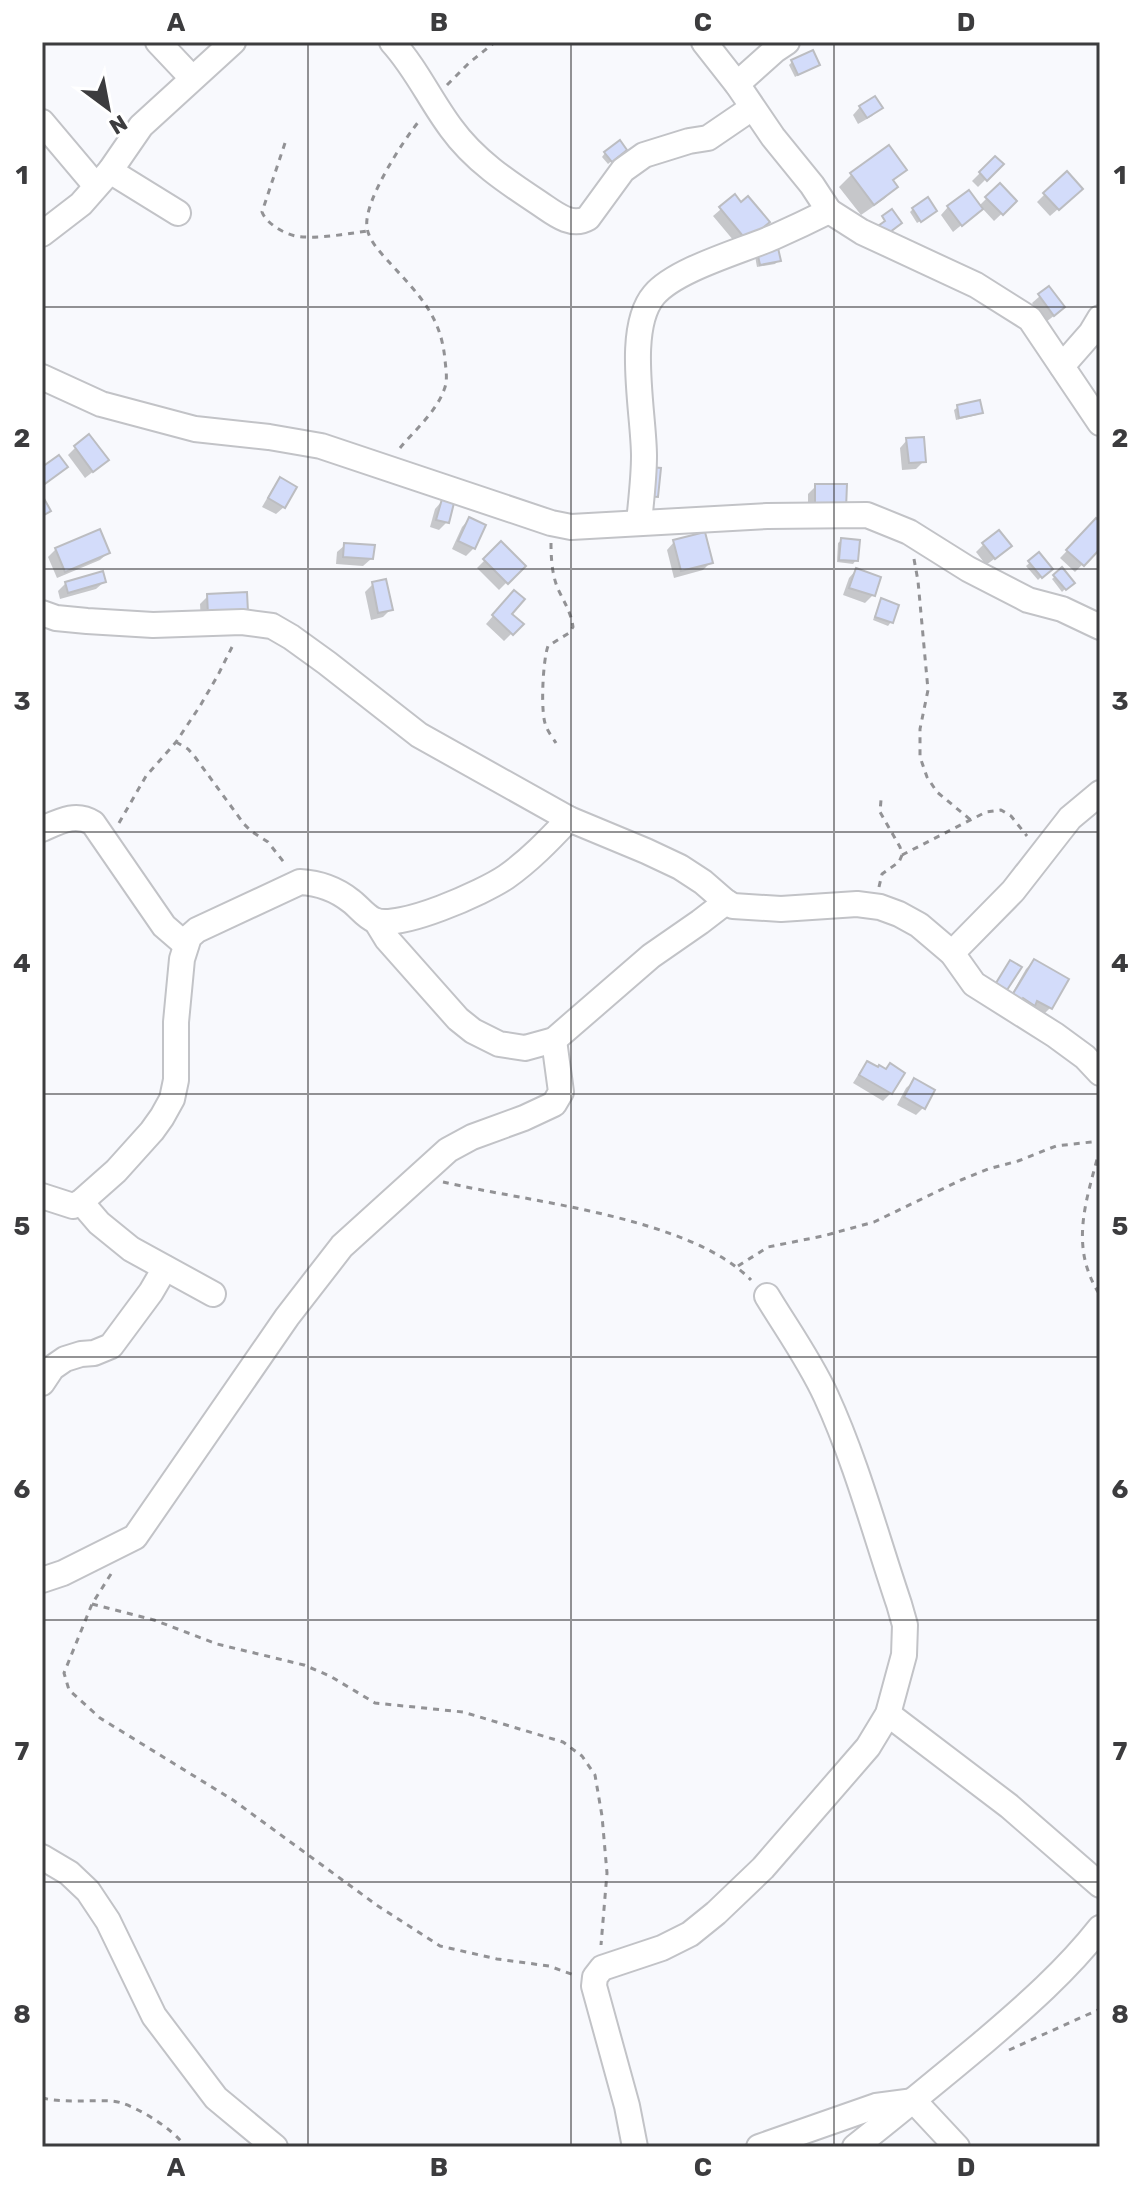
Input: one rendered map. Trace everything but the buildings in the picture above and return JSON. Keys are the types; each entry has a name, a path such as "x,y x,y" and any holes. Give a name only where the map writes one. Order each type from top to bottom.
{"street":[{"path":"158,42 192,78"},
{"path":"42,234 81,204 141,126 233,42"},
{"path":"392,42 415,70 459,138 492,171 573,223 588,218 623,170 644,155 708,138 752,108"},
{"path":"704,42 829,211 862,232 976,285 1030,319 1100,423"},
{"path":"737,84 787,42"},
{"path":"42,122 103,178 178,213"},
{"path":"639,523 644,457 639,383 639,338 643,312 655,293 678,277 829,211"},
{"path":"1062,366 1100,318"},
{"path":"42,377 101,404 195,429 321,446 551,523 582,527 767,516 867,515 934,545 968,569 1028,600 1062,609 1100,627"},
{"path":"42,613 56,618 153,625 242,622 272,626 291,637 419,735 569,819 680,867 726,902 743,908 781,909 857,904 880,907 899,914 919,925 952,953 974,984 1055,1035 1085,1057 1100,1073"},
{"path":"952,953 1013,891 1070,818 1100,793"},
{"path":"42,829 75,816 93,823 164,926 186,945"},
{"path":"376,921 394,923 415,917 503,879 539,851 569,819"},
{"path":"42,1196 73,1206 81,1202 116,1171 152,1131 172,1099 176,1080 176,1022 182,959 189,937 197,930 300,882 319,883 348,899 376,921 387,939 440,1001 473,1031 499,1044 525,1048 554,1040 651,956 726,902"},
{"path":"42,1580 63,1573 135,1537 287,1317 342,1246 448,1150 554,1104 561,1092 554,1040"},
{"path":"81,1202 99,1223 131,1249 213,1294"},
{"path":"42,1383 52,1368 65,1359 111,1346 165,1268"},
{"path":"635,2147 598,1977 690,1934 763,1868 868,1747 888,1714 904,1655 905,1625 899,1604 826,1396 767,1296"},
{"path":"888,1714 1009,1806 1100,1885"},
{"path":"42,1857 69,1873 88,1891 108,1921 154,2016 216,2098 275,2147"},
{"path":"855,2147 1031,2001 1082,1951 1100,1928"},
{"path":"759,2147 876,2106 914,2101"},
{"path":"914,2101 957,2147"}],"path":[{"path":"385,467 441,397 446,384 444,345 431,311 380,252 367,231 366,219 384,176 414,127 454,77 495,42"},
{"path":"285,143 262,212 265,220 302,238 367,231"},
{"path":"551,523 553,573 573,627 548,646 544,662 543,715 545,726 556,743"},
{"path":"909,532 918,581 928,690 920,729 920,757 927,777 937,792 972,821"},
{"path":"111,848 116,828 132,798 146,776 176,742 218,675 242,622"},
{"path":"176,742 190,750 244,824 268,842 300,882"},
{"path":"880,907 882,874 899,862 902,855 880,812 881,800"},
{"path":"902,855 986,812 1001,810 1016,822 1039,856"},
{"path":"738,1266 768,1247 874,1222 988,1169 1056,1146 1100,1141"},
{"path":"1100,1148 1083,1211 1081,1236 1083,1255 1100,1295"},
{"path":"419,1177 630,1221 695,1243 738,1266 767,1296"},
{"path":"92,1604 154,1620 217,1644 304,1665 330,1676 375,1703 463,1712 563,1742 582,1756 595,1775 607,1873 598,1977 440,1946 378,1906 233,1800 100,1718 69,1690 64,1673 92,1604 135,1537"},
{"path":"999,2055 1100,2009"},
{"path":"42,2098 79,2103 115,2101 159,2121 180,2138 185,2147"}]}
